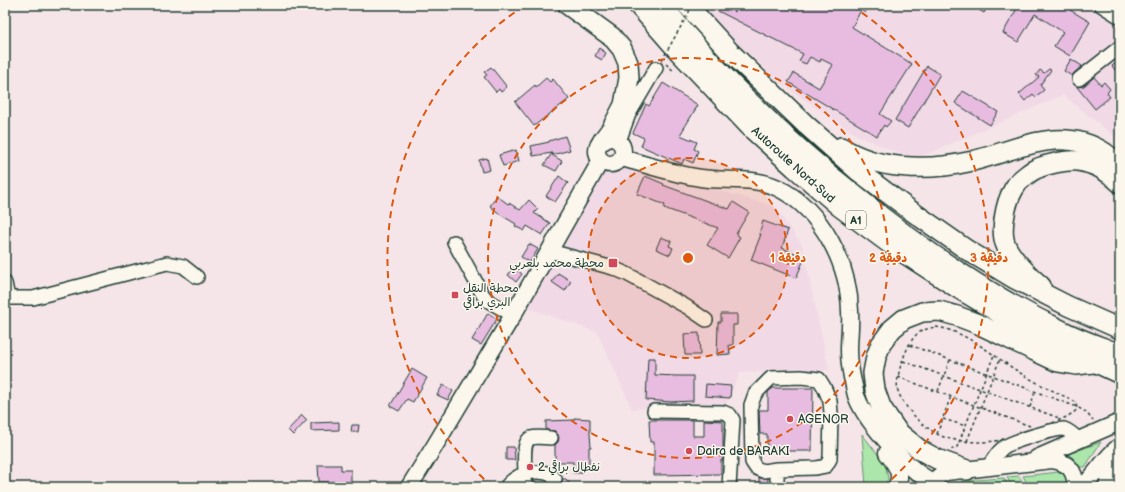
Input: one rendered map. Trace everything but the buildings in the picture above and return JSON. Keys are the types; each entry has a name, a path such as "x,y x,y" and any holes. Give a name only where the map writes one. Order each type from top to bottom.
{"highway":[{"path":"568,5 618,42 628,63 629,78 624,105 612,128 611,141"},
{"name":"Autoroute Nord-Sud","path":"638,5 680,53 752,129 840,207 890,244 956,287 1034,334 1120,374"},
{"name":"Autoroute Nord-Sud","path":"662,5 725,77 776,128 824,171 886,221 948,266 1008,302 1067,333 1120,354"},
{"path":"687,5 729,51 805,124 858,171 910,210 967,250 1015,279 1068,306 1120,329"},
{"path":"805,124 851,154 871,160 915,168 938,167 968,162 1025,145 1048,140 1074,140 1096,147 1120,164"},
{"path":"1068,306 1025,272 1008,249 1004,240 1003,221 1008,201 1018,183 1035,169 1060,162 1078,161 1096,166 1113,176 1120,183"},
{"path":"967,470 937,460 920,450 898,432 881,407 875,390 873,373 878,350 892,329 904,319 922,312 939,311 978,324 1058,362 1076,365 1095,362"}],"main road":[{"path":"611,141 622,144 622,158 611,164 601,160 598,156 598,148 600,143 611,141"},
{"path":"622,158 689,176 758,181 778,188 791,196 817,221 830,240 838,256 847,285 850,309 850,364 860,410 866,423 898,469 900,477 896,487"},
{"path":"409,487 513,315 601,160"},
{"path":"857,398 868,418 886,441 918,474 932,485 940,475 946,472 1052,460 1060,461 1070,468 1074,474 1076,487"},
{"path":"1025,463 1120,422"},
{"path":"1082,487 1120,446"},
{"path":"417,487 432,458 434,447"},
{"path":"1107,487 1108,478 1120,458"}],"street":[{"path":"1101,5 1120,17"},
{"path":"1079,79 1120,47"},
{"path":"611,141 659,64"},
{"path":"454,242 487,300 513,315"},
{"path":"550,251 613,268 627,274 687,307 706,320"},
{"path":"5,283 7,298 33,298 167,263 183,266 197,277"},
{"path":"800,376 819,379 830,401 830,459 826,466 816,468 777,469 763,471 756,468 752,462 752,405 754,394 771,378 800,376"},
{"path":"654,411 723,412 730,414 733,420 729,487"},
{"path":"988,467 999,452 1006,446 1039,434 1064,430 1079,440"},
{"path":"528,487 531,475 525,447 526,442 532,437 551,438"},
{"path":"777,469 777,487"},
{"path":"506,487 514,479 531,475 550,474 555,479"}],"path":[{"path":"675,72 659,64 689,12 691,5"},
{"path":"936,326 942,327 965,337 1028,378 1074,401 1077,407 1075,412 1062,419 997,440 952,440 937,434 920,421 911,412 898,390 897,377 910,345 913,338 920,332 936,326"},
{"path":"910,345 1077,407"},
{"path":"948,449 956,448 960,440 994,355"},
{"path":"967,441 1000,359"},
{"path":"938,391 950,360"},
{"path":"903,361 1062,419"},
{"path":"897,377 1037,428"},
{"path":"1030,408 1035,392"},
{"path":"937,434 951,396"},
{"path":"943,419 966,426"}],"shaded area":[{"path":"699,5 1120,5 1120,141 1063,95 918,158 899,153 858,136 782,84 698,7"},
{"path":"637,167 774,206 802,245 829,370 740,373 725,407 657,407 632,409 597,332 528,308 606,170"}],"green space":[{"path":"862,434 886,467 888,479 883,487 866,487"},
{"path":"1101,442 1085,467 1079,467 1074,459 1068,454"},
{"path":"1059,472 1066,478 1068,482 1067,487 1029,487 1023,476"},
{"path":"1019,476 1026,487 1012,487 1007,477"},
{"path":"1004,478 1009,487 965,487 961,481"}],"tunnel":[{"path":"542,478 546,487"}],"place":[{"name":"محطة محمد بلعربي","path":"613,263"},
{"name":"محطة النقل البري براقي","path":"455,295"},
{"name":"AGENOR","path":"790,419"},
{"name":"Daira de BARAKI","path":"689,451"},
{"name":"نفطال براقي 2","path":"530,467"}]}
